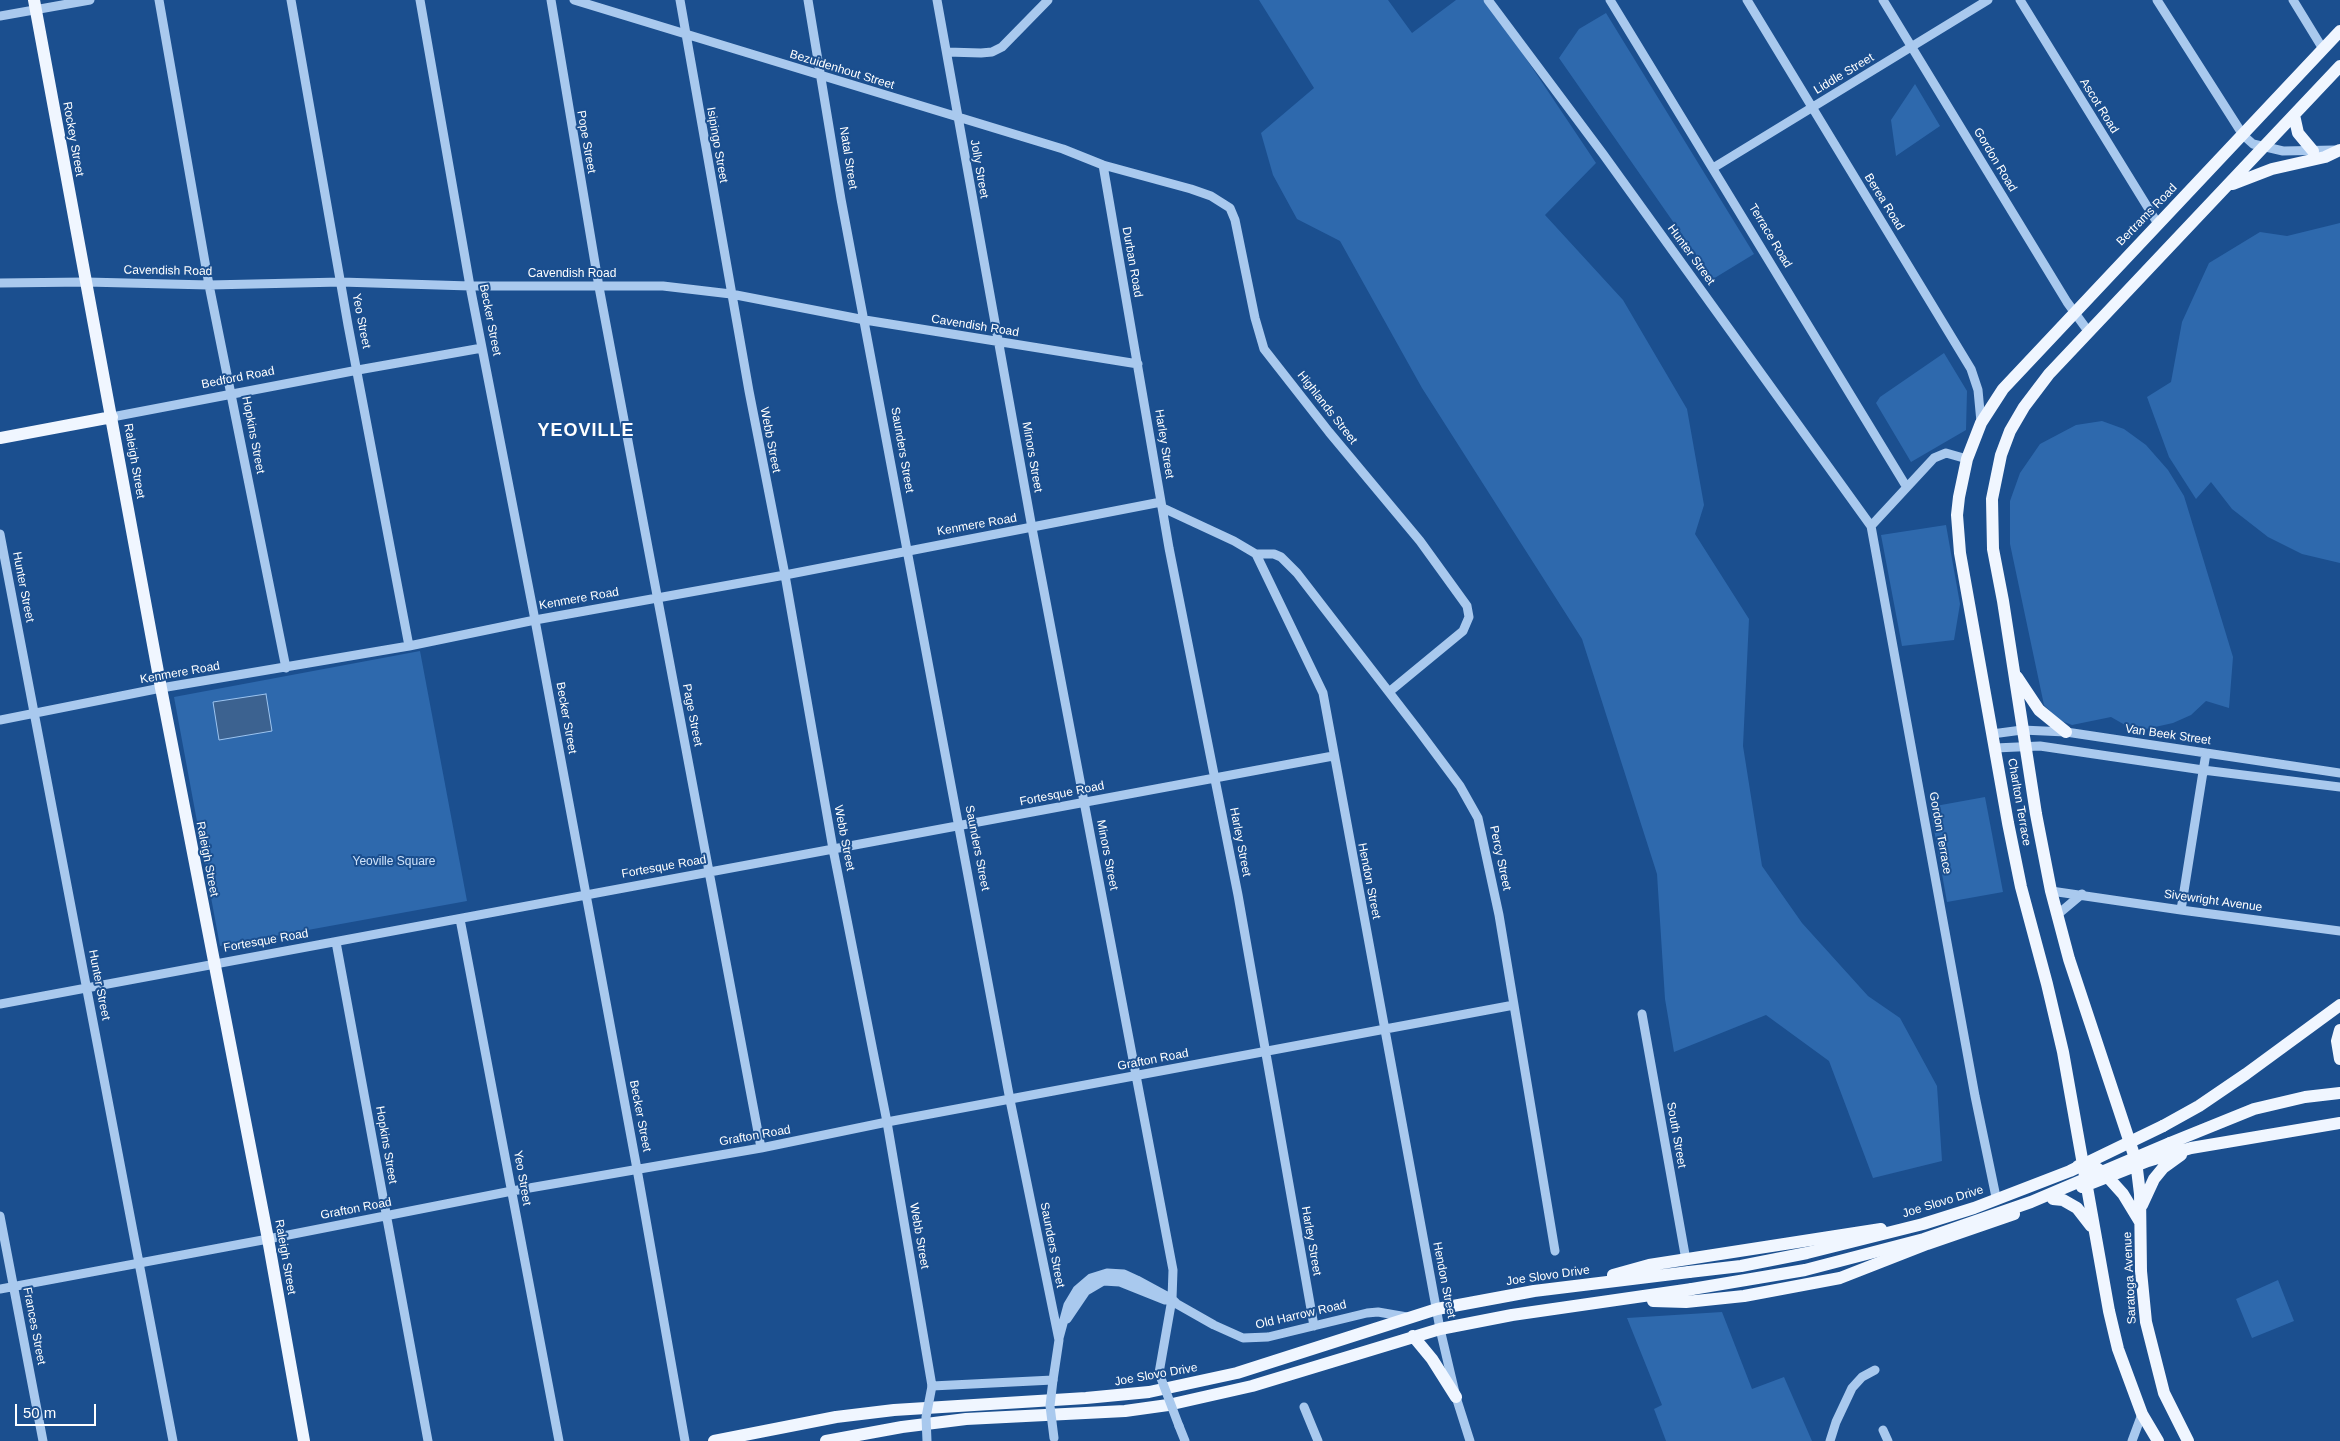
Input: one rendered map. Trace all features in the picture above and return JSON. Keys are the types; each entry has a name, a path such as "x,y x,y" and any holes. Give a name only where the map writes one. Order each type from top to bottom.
{"main road":[{"name":"Rockey Street","path":"34,5 86,282"},
{"name":"Bertrams Road","path":"1981,423 2004,389 2074,312 2340,31"},
{"path":"2088,332 2264,149 2340,66"},
{"path":"2294,115 2298,132 2313,151"},
{"path":"2227,186 2256,174 2325,157 2340,150"},
{"name":"Raleigh Street","path":"86,282 213,963 268,1240 304,1441"},
{"name":"Charlton Terrace","path":"2088,332 2032,395 2010,431 2001,455 1995,481 1991,531 2024,745 2051,890 2069,959 2137,1166"},
{"name":"Bedford Road","path":"0,438 112,417"},
{"name":"Charlton Terrace","path":"1981,423 1967,459 1959,497 1958,535 1992,734 2021,887 2057,1022 2087,1185"},
{"path":"2014,673 2039,710 2066,732"},
{"name":"Joe Slovo Drive","path":"714,1441 828,1419 894,1410 1086,1398 1148,1392 1237,1373 1437,1309 1534,1291 1740,1266 1807,1253 1923,1224 1974,1208 2070,1171 2163,1126 2199,1106 2246,1074 2340,1005"},
{"path":"2340,1030 2337,1042 2340,1059"},
{"path":"826,1441 910,1426 966,1419 1117,1411 1168,1405 1252,1386 1440,1329 1512,1315 1642,1298 1805,1270 1924,1239 2031,1202 2254,1108 2305,1097 2340,1093"},
{"path":"1642,1298 1651,1301 1670,1302 1744,1296 1840,1278 2137,1166 2191,1148 2340,1123"},
{"path":"2141,1210 2150,1186 2159,1172 2191,1148"},
{"path":"1600,1282 1629,1270 1926,1220 1996,1197 2084,1164 2100,1170 2108,1178 2123,1194 2141,1224"},
{"name":"Saratoga Avenue","path":"2137,1166 2146,1322 2164,1393 2188,1441"},
{"name":"Saratoga Avenue","path":"2087,1185 2108,1311 2118,1349 2142,1414 2158,1441"},
{"path":"2053,1199 2063,1200 2077,1208 2094,1230"},
{"path":"1413,1336 1432,1359 1456,1397"}],"street":[{"path":"0,16 34,5 90,0"},
{"name":"Hopkins Street","path":"159,0 209,285 286,668"},
{"name":"Yeo Street","path":"291,0 409,646"},
{"name":"Becker Street","path":"420,0 470,286 535,620 637,1169 685,1441"},
{"name":"Pope Street","path":"551,0 599,287"},
{"name":"Bezuidenhout Street","path":"574,0 686,36 1063,149 1103,165"},
{"name":"Isipingo Street","path":"680,0 731,294"},
{"name":"Natal Street","path":"808,0 865,320"},
{"name":"Jolly Street","path":"937,0 998,343"},
{"path":"947,52 981,53 1002,47 1048,0"},
{"name":"Hunter Street","path":"1488,0 1603,154 1871,526"},
{"name":"Terrace Road","path":"1610,0 1906,486"},
{"name":"Berea Road","path":"1748,0 1811,108 1971,368 1978,390 1981,423"},
{"name":"Gordon Road","path":"1883,0 2088,332"},
{"name":"Liddle Street","path":"1713,168 1988,0"},
{"name":"Ascot Road","path":"2020,0 2158,224"},
{"path":"2157,0 2243,135 2264,149 2283,152 2340,150"},
{"path":"2293,0 2323,50"},
{"name":"Durban Road","path":"1103,165 1138,364"},
{"name":"Highlands Street","path":"1103,165 1191,188 1211,196 1230,208 1235,220 1257,325 1264,349 1329,432 1420,541 1462,598 1469,617 1463,631 1389,692"},
{"name":"Cavendish Road","path":"0,283 86,282 209,285 341,282 470,286 663,286 731,294 998,343 1138,364"},
{"name":"Page Street","path":"599,287 762,1148"},
{"name":"Webb Street","path":"731,294 785,575 833,849 887,1122 932,1386"},
{"name":"Saunders Street","path":"865,320 1010,1100 1058,1340 1050,1406 1055,1440"},
{"name":"Minors Street","path":"998,343 1173,1270 1174,1302 1159,1372 1185,1441"},
{"name":"Bedford Road","path":"112,417 232,393 482,348"},
{"name":"Harley Street","path":"1138,364 1162,505 1215,776 1314,1326"},
{"path":"1871,526 1906,486 1937,456 1946,453 1967,459"},
{"path":"1162,505 1256,554"},
{"name":"Kenmere Road","path":"0,720 161,688 409,646 535,620 785,575 907,550 1162,505"},
{"name":"Gordon Terrace","path":"1871,526 1975,1096 1996,1197"},
{"name":"Hunter Street","path":"0,534 173,1441"},
{"name":"Percy Street","path":"1256,554 1274,554 1281,557 1297,573 1460,786 1478,818 1499,915 1555,1251"},
{"name":"Hendon Street","path":"1256,554 1318,680 1324,702 1440,1329 1456,1397 1470,1441"},
{"name":"Van Beek Street","path":"1992,734 2022,730 2066,732 2340,773"},
{"path":"1995,748 2024,745 2040,746 2203,770 2340,787"},
{"path":"2181,910 2206,753"},
{"name":"Fortesque Road","path":"0,1004 710,871 960,827 1215,776 1333,756"},
{"path":"2285,780 2286,765"},
{"name":"Sivewright Avenue","path":"2051,890 2181,910 2340,930"},
{"path":"2057,915 2082,894"},
{"name":"Yeo Street","path":"460,919 559,1441"},
{"name":"Hopkins Street","path":"336,942 428,1441"},
{"name":"Grafton Road","path":"0,1288 268,1240 512,1191 762,1148 887,1122 1384,1031 1514,1005"},
{"name":"South Street","path":"1642,1014 1686,1260"},
{"name":"Frances Street","path":"0,1216 43,1441"},
{"name":"Old Harrow Road","path":"1058,1340 1061,1328 1086,1291 1103,1281 1120,1282 1174,1302 1214,1325 1243,1338 1268,1337 1367,1313 1378,1312 1409,1318"},
{"path":"1830,1441 1836,1422 1852,1388 1862,1377 1875,1370"},
{"path":"927,1441 926,1417 932,1386 1053,1380"},
{"path":"1304,1407 1318,1441"},
{"path":"2132,1441 2142,1414"},
{"path":"1878,1441 1883,1430 1888,1441"}],"green space":[{"path":"1259,0 1388,0 1412,33 1456,0 1483,0 1519,48 1596,163 1545,215 1623,300 1687,409 1704,505 1695,534 1749,619 1743,746 1762,866 1802,923 1868,996 1900,1018 1937,1086 1942,1161 1873,1178 1829,1061 1766,1015 1674,1052 1665,999 1657,874 1582,639 1422,388 1340,241 1297,219 1273,175 1261,133 1314,88"},
{"path":"1606,13 1754,254 1713,279 1559,58 1579,29"},
{"path":"1915,84 1940,126 1896,156 1891,120"},
{"path":"2340,223 2340,563 2302,554 2268,537 2232,509 2211,482 2196,499 2169,457 2147,397 2171,382 2182,322 2209,263 2260,232 2287,236"},
{"path":"1944,353 1967,391 1966,430 1911,462 1876,403 1880,397"},
{"path":"2102,421 2124,429 2146,445 2168,470 2184,496 2233,657 2229,708 2206,701 2191,715 2173,723 2146,729 2125,725 2111,717 2072,725 2059,720 2044,705 2010,544 2010,501 2020,473 2040,444 2076,425"},
{"path":"1946,525 1960,604 1954,640 1902,646 1881,535"},
{"name":"Yeoville Square","path":"420,651 467,901 220,946 174,697"},
{"path":"1985,797 2003,892 1947,902 1930,807"},
{"path":"2278,1280 2294,1321 2252,1338 2236,1299"},
{"path":"1722,1312 1752,1389 1784,1377 1812,1441 1666,1441 1654,1409 1662,1405 1627,1318"}],"shaded area":[{"path":"266,694 272,731 219,740 213,702"}],"district":[{"name":"YEOVILLE","path":"586,431"}]}
